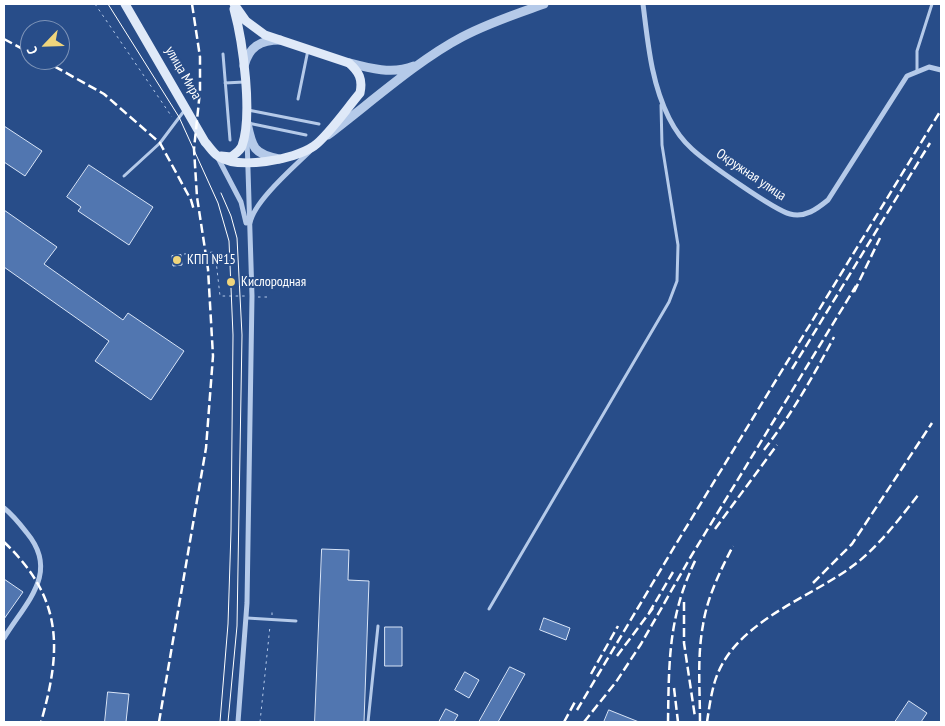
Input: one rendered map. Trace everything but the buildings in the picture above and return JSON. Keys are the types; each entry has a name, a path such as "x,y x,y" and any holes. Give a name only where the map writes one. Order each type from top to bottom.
{"main road":[{"name":"улица Мира","path":"125,4 186,105 205,142 218,156"},
{"path":"218,156 233,162 246,163 281,159 315,146 360,93 361,78 349,63 282,40 254,28 234,4"},
{"path":"218,156 231,157 241,148 247,123 244,66 234,4"}],"street":[{"path":"249,233 251,219 256,210 315,146 423,63 459,38 482,27 544,4"},
{"name":"Окружная улица","path":"643,4 650,61 661,102 676,131 692,149 774,206 790,214 802,215 814,211 828,200 899,87 907,76 917,71"},
{"path":"244,66 251,50 255,46 271,40 282,40"},
{"path":"349,63 384,71 399,72 423,63"},
{"path":"917,71 929,67 941,70"},
{"path":"247,123 252,144 257,152 281,159"},
{"path":"238,722 246,618 252,296 246,163 247,123"},
{"path":"218,156 241,202 249,233"},
{"path":"4,508 11,513 38,546 43,569 38,583 4,638"}],"lane":[{"path":"917,71 917,51 932,4"},
{"path":"298,99 309,49"},
{"path":"222,54 230,140"},
{"path":"225,83 244,82"},
{"path":"489,609 669,302 677,281 678,245 662,145 661,102"},
{"path":"124,176 160,143 184,113 186,105"},
{"path":"247,110 318,124"},
{"path":"247,123 306,135"},
{"path":"246,618 296,621"},
{"path":"368,722 378,626"}],"path":[{"path":"95,4 175,122"},
{"path":"184,254 215,252 220,296 270,297"},
{"path":"260,722 272,610"}],"tram line":[{"path":"108,4 179,117 218,203 229,241 233,335 231,531 228,624 220,722"},
{"path":"221,193 231,216 237,238 242,335 237,626 228,722"}],"railway":[{"path":"159,722 206,448 213,356 208,269 197,197 194,149 200,91 200,57 192,4"},
{"path":"4,39 20,48"},
{"path":"61,70 104,94 160,143 191,200 194,210"},
{"path":"577,710 941,110"},
{"path":"792,369 930,143"},
{"path":"854,292 880,238"},
{"path":"584,722 616,682 641,644 690,558 856,286"},
{"path":"764,450 801,395 834,337"},
{"path":"813,583 852,544 932,423"},
{"path":"715,529 777,445"},
{"path":"707,722 715,681 725,660 739,642 777,612 840,575 858,562 883,538 919,494"},
{"path":"4,542 38,583 47,604 52,626 54,648 52,671 41,722"},
{"path":"700,722 699,661 703,625 711,595 733,546"},
{"path":"668,722 670,659 675,620 680,600 696,559"},
{"path":"649,613 673,572"},
{"path":"684,602 684,643 695,717"},
{"path":"617,656 653,608"},
{"path":"591,674 618,626"},
{"path":"674,688 678,722"},
{"path":"564,722 576,700"}],"place":[{"name":"КПП №15","path":"177,260"},
{"name":"Кислородная","path":"231,282"}]}
